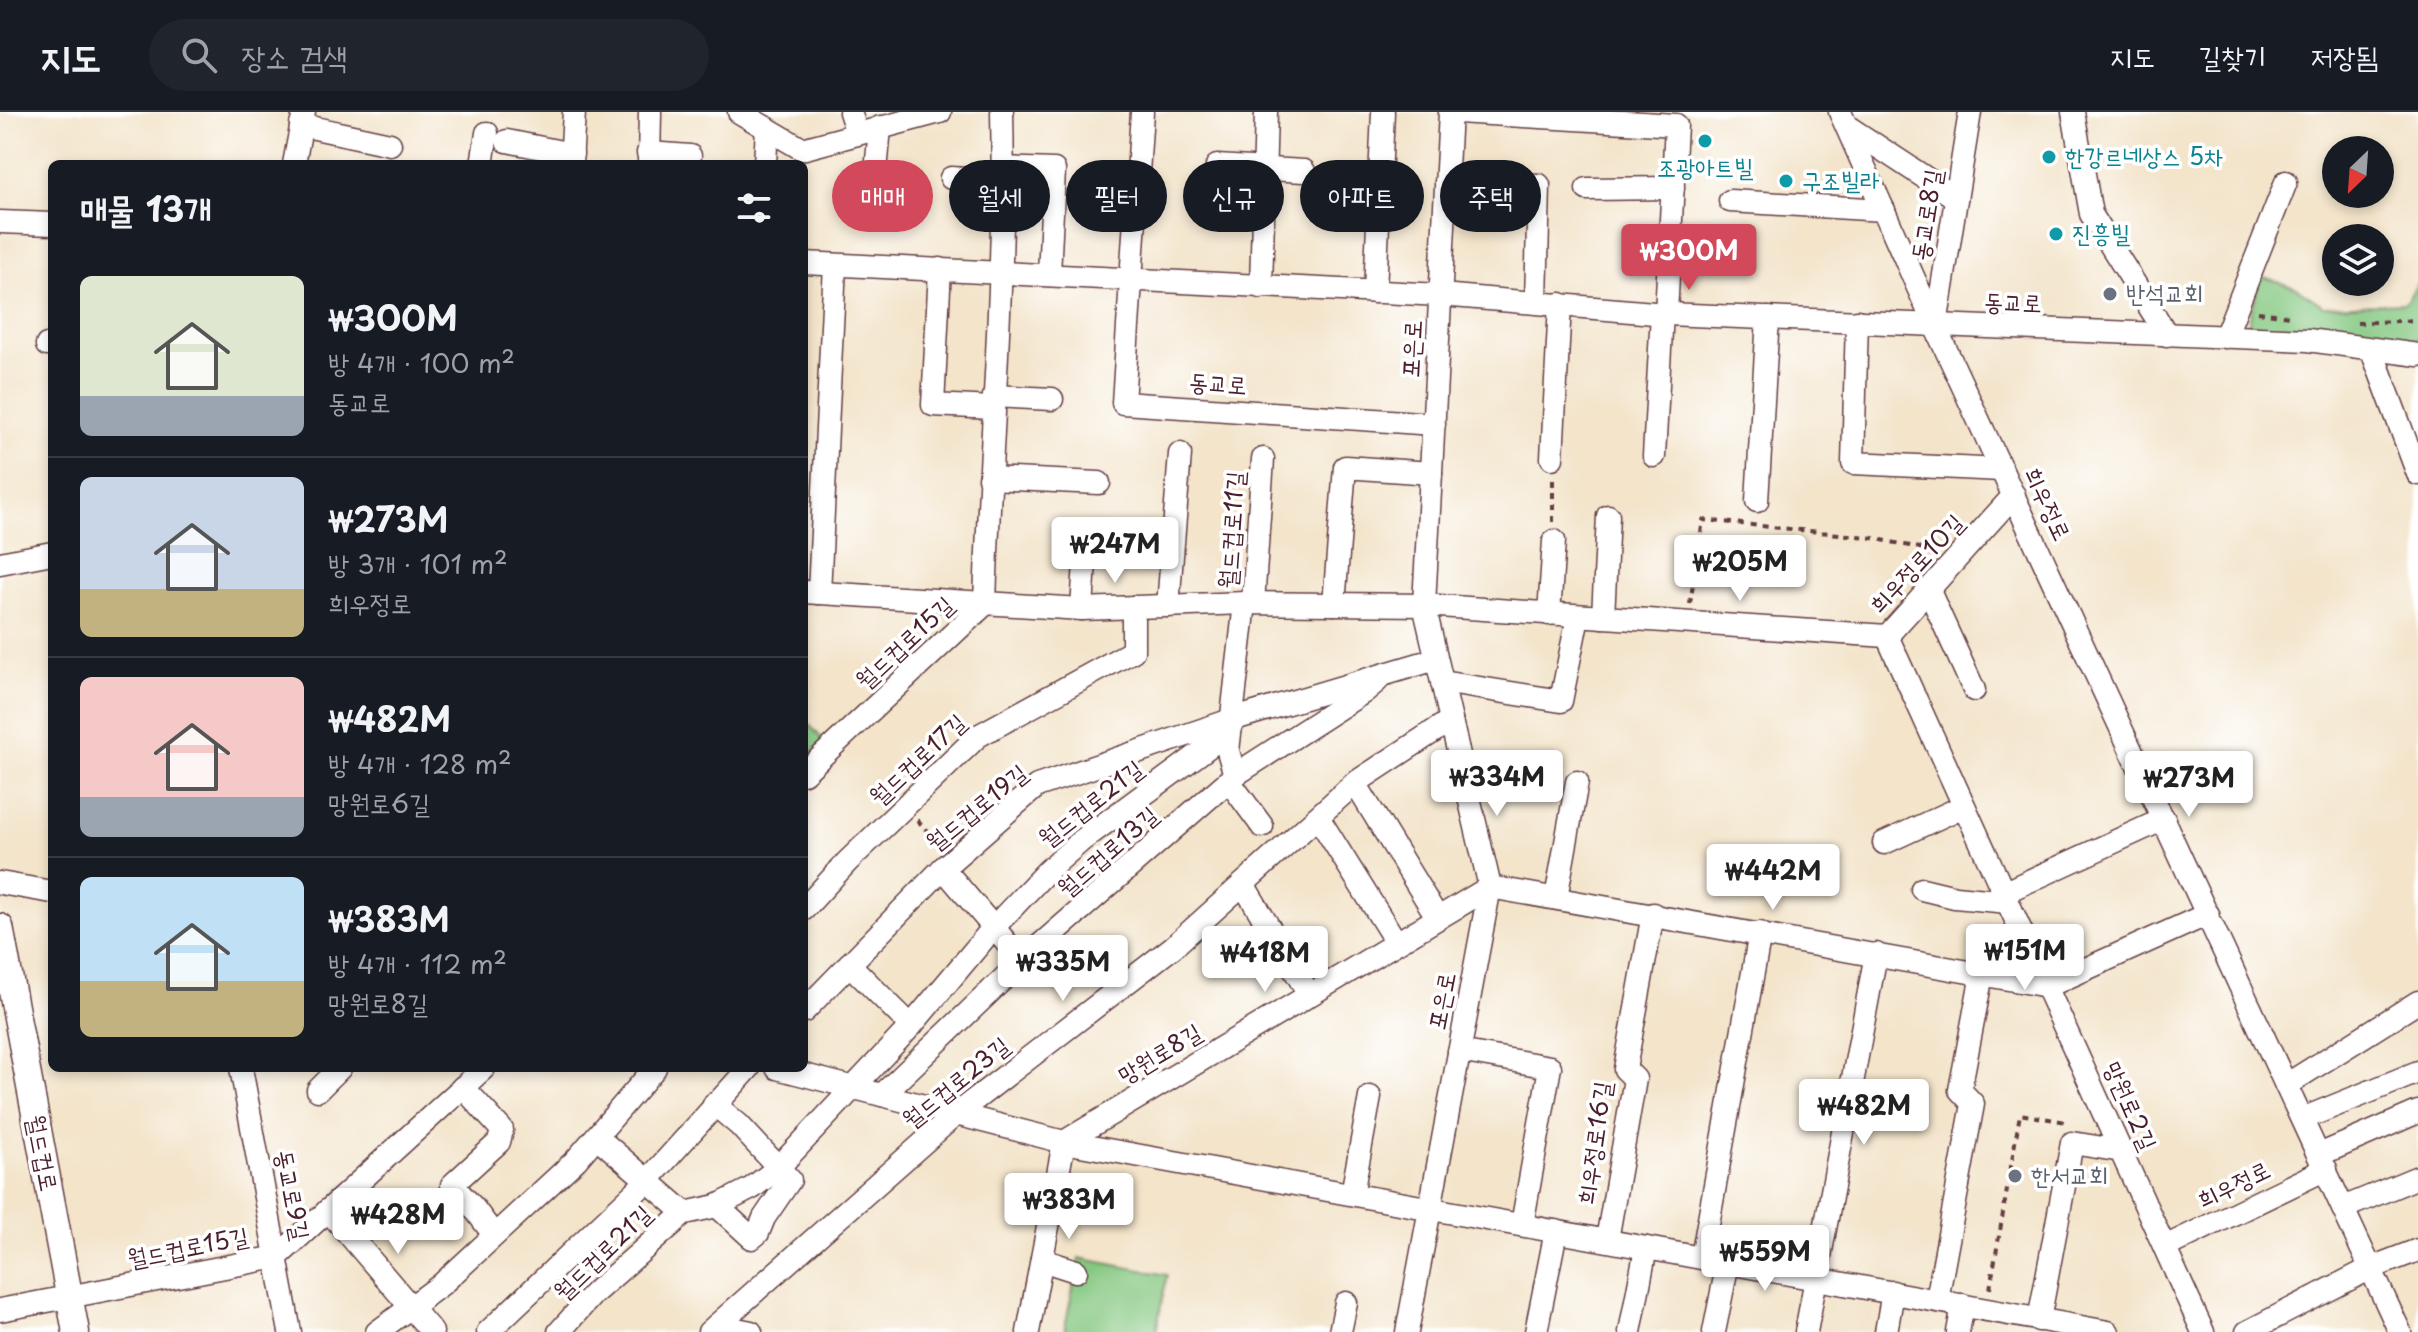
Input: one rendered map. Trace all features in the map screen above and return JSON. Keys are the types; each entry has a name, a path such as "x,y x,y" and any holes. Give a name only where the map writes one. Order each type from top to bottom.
{"main road":[{"name":"월드컵로","path":"0,927 76,1332"}],"street":[{"path":"484,160 497,137 571,159 574,112"},
{"path":"650,112 648,158 690,156"},
{"path":"739,112 802,149 853,123 880,127 940,112"},
{"name":"월드컵로15길","path":"1002,112 1003,160"},
{"name":"동교로","path":"1142,112 1123,403 1434,424"},
{"path":"1263,160 1266,112"},
{"path":"1375,292 1383,112"},
{"name":"포은로","path":"1447,160 1450,112"},
{"path":"1457,112 1664,118 1676,125 1654,456"},
{"name":"동교로8길","path":"1935,326 1970,112"},
{"path":"2073,112 2091,214 2167,335"},
{"name":"희우정로","path":"1838,117 1956,198"},
{"name":"희우정로","path":"1838,117 1884,210 2400,1332"},
{"path":"295,160 302,118 390,144"},
{"path":"877,160 880,127"},
{"path":"765,160 767,128"},
{"path":"1049,275 1054,170 1050,170"},
{"path":"2225,337 2286,182"},
{"path":"1587,189 1673,188"},
{"path":"1730,201 1884,210"},
{"path":"0,222 48,224"},
{"name":"월드컵로15길","path":"808,769 985,604 1002,232"},
{"path":"1261,287 1262,232"},
{"name":"포은로","path":"1407,1332 1490,887 1424,605 1444,232"},
{"path":"1536,302 1538,232"},
{"name":"동교로","path":"808,263 1441,295 1664,314 2308,340 2418,355"},
{"path":"812,592 835,265"},
{"path":"940,269 933,405 1052,399"},
{"path":"1552,458 1560,304"},
{"path":"1757,501 1768,318"},
{"path":"1857,321 1853,463 2002,470"},
{"path":"2372,351 2418,474"},
{"path":"1168,606 1180,454"},
{"name":"월드컵로11길","path":"1249,603 1263,459"},
{"path":"1334,604 1345,467 1431,473"},
{"path":"989,478 1099,483"},
{"name":"희우정로10길","path":"1424,605 1887,636 2014,495"},
{"path":"1603,617 1608,516"},
{"path":"1549,614 1554,541"},
{"path":"1082,609 1086,546"},
{"path":"0,563 48,554"},
{"path":"1929,591 1974,690"},
{"name":"월드컵로11길","path":"812,592 1082,609 1249,603 1424,605"},
{"path":"1249,603 1228,751 1232,778 1262,826"},
{"name":"월드컵로17길","path":"808,905 978,736 1133,651 1133,607"},
{"path":"1442,682 1561,701 1578,616"},
{"name":"망원로2길","path":"1887,636 2203,1332"},
{"name":"월드컵로19길","path":"808,1007 948,863 1037,786 1230,726 1387,671 1436,659"},
{"name":"월드컵로13길","path":"882,1095 1022,961 1232,778 1364,692 1387,671"},
{"name":"월드컵로23길","path":"713,1329 956,1114 1173,947 1355,783 1451,720"},
{"name":"월드컵로21길","path":"559,1332 594,1293 685,1213 717,1206 752,1188 778,1168 911,1026 993,928 1047,871 1230,726"},
{"path":"1556,898 1577,782"},
{"path":"1355,783 1437,917"},
{"path":"1884,843 1964,806"},
{"path":"1318,817 1396,942"},
{"path":"1922,889 1955,897 2006,898 2164,819"},
{"path":"948,863 993,928 1022,961"},
{"path":"0,883 48,891"},
{"path":"1243,884 1309,994"},
{"path":"1490,887 2048,986 2208,914"},
{"name":"망원로8길","path":"1064,1142 1490,887"},
{"name":"희우정로16길","path":"1607,1240 1635,1079 1625,1069 1653,914"},
{"path":"1702,1258 1760,933"},
{"path":"1806,1332 1876,954"},
{"path":"849,964 911,1026"},
{"path":"1937,1300 1973,1104 1960,1090 1982,974"},
{"path":"2286,1085 2418,1002"},
{"path":"1459,1051 1550,1067 1522,1225"},
{"name":"동교로9길","path":"242,1072 290,1332"},
{"path":"318,1090 336,1072"},
{"name":"월드컵로15길","path":"0,1310 277,1257 480,1072"},
{"path":"377,1332 442,1284 576,1160 651,1072"},
{"path":"488,1332 648,1180 745,1072"},
{"path":"792,1072 1064,1142 1429,1209"},
{"path":"2302,1119 2418,1072"},
{"path":"463,1087 502,1130 499,1142 452,1185 494,1235"},
{"path":"1352,1194 1370,1097"},
{"path":"714,1104 739,1125 790,1180 752,1238 717,1206"},
{"name":"희우정로","path":"2165,1247 2418,1112"},
{"path":"597,1137 648,1180"},
{"path":"1028,1332 1064,1142"},
{"path":"2039,1320 2072,1143 2122,1151"},
{"path":"2343,1208 2418,1177"},
{"name":"월드컵로21길","path":"648,1180 685,1213"},
{"name":"희우정로16길","path":"1429,1209 1937,1300 1988,1315 2108,1332"},
{"path":"328,1210 432,1332"},
{"name":"희우정로16길","path":"1536,1332 1556,1231"},
{"path":"1630,1332 1646,1248"},
{"path":"2247,1332 2371,1268 2418,1250"},
{"path":"1042,1260 1076,1271"},
{"path":"1714,1332 1728,1262"},
{"path":"1886,1332 1893,1292"},
{"path":"1340,1332 1346,1303"},
{"path":"1958,1332 1988,1315"},
{"path":"713,1329 751,1332"}],"path":[{"path":"2236,310 2296,317"},
{"path":"2356,323 2418,320"},
{"path":"1552,458 1554,541"},
{"path":"1688,623 1703,520 1868,537 1920,548 1953,565"},
{"path":"903,808 930,832 948,863"},
{"path":"1988,1315 2020,1114 2112,1129"}],"green space":[{"path":"2261,276 2296,288 2324,306 2405,303 2418,283 2418,341 2248,325"},
{"path":"808,723 824,741 808,755"},
{"path":"1079,1258 1167,1275 1156,1332 1064,1332"}],"place":[{"name":"조광아트빌","path":"1705,141"},
{"name":"한강르네상스 5차","path":"2049,157"},
{"name":"구조빌라","path":"1786,181"},
{"name":"진흥빌","path":"2056,234"},
{"name":"반석교회","path":"2110,294"},
{"name":"한서교회","path":"2015,1176"}]}
